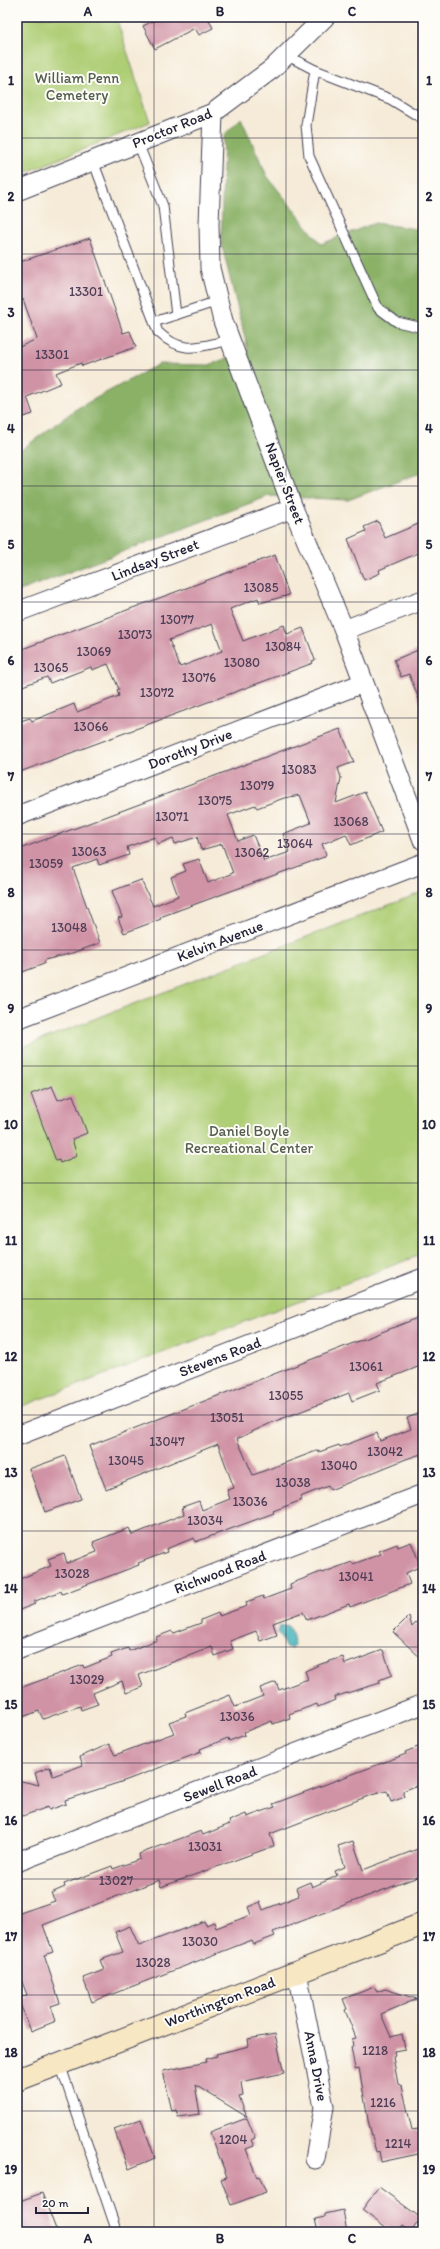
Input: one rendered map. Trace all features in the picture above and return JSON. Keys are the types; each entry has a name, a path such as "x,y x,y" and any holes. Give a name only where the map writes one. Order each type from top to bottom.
{"street":[{"name":"Proctor Road","path":"17,191 213,113 272,69 325,17"},
{"name":"Napier Street","path":"213,113 209,224 210,268 218,301 230,340 294,508 344,630 423,840"},
{"name":"Lindsay Street","path":"17,612 294,508"},
{"path":"344,630 423,600"},
{"name":"Dorothy Drive","path":"17,816 363,683"},
{"name":"Kelvin Avenue","path":"17,1019 423,862"},
{"name":"Stevens Road","path":"17,1436 423,1278"},
{"name":"Richwood Road","path":"17,1650 423,1494"},
{"name":"Sewell Road","path":"17,1862 423,1704"},
{"name":"Worthington Road","path":"17,2080 423,1924"},
{"name":"Anna Drive","path":"297,1972 324,2107 315,2159"}],"lane":[{"path":"286,55 315,70 390,99 423,119"},
{"path":"315,70 306,125 309,156 326,199 378,308 397,322 423,328"},
{"path":"138,143 162,206 176,315"},
{"path":"93,161 158,332 170,343 186,348 230,340"},
{"path":"154,322 218,301"},
{"path":"60,2064 117,2232"}],"green space":[{"name":"William Penn Cemetery","path":"17,17 116,17 150,122 17,176"},
{"path":"241,118 267,176 321,244 375,223 423,230 423,472 348,500 269,496 17,592 17,453 76,409 159,364 209,365 248,350 221,242 224,135"},
{"name":"Daniel Boyle Recreational Center","path":"420,893 423,901 423,1254 17,1408 17,1049"}],"water":[{"path":"286,1625 290,1628 293,1635 294,1643 291,1648 285,1647 278,1632 280,1626"}],"building":[{"path":"161,17 215,17 209,20 213,28 199,35 195,28 155,49 143,26"},
{"path":"90,238 123,333 130,331 136,347 82,366 81,363 56,373 61,383 27,397 33,414 17,419 17,348 37,339 23,299 17,302 17,263"},
{"path":"378,521 385,538 423,522 423,551 379,570 380,573 364,580 348,539 366,531 364,527"},
{"path":"275,555 289,595 260,603 258,598 230,609 243,641 284,625 287,634 303,628 315,660 312,661 313,663 17,773 17,722 30,718 32,721 74,704 77,712 119,696 117,690 119,689 108,664 92,670 91,667 50,683 47,677 17,688 17,651","holes":["212,624 222,651 180,667 169,640"]},
{"path":"423,648 422,707 409,674 401,677 394,660"},
{"path":"340,729 354,762 338,768 341,778 336,803 365,792 382,832 351,845 346,834 322,844 326,854 324,857 160,917 161,919 124,933 118,918 122,917 112,891 141,880 153,906 178,896 171,877 186,871 183,864 199,859 208,883 233,873 222,844 201,850 197,837 175,844 173,838 158,844 155,837 127,847 129,855 99,865 97,859 73,868 100,943 73,953 45,960 44,964 17,974 17,850","holes":["300,795 311,823 283,834 290,852 264,861 253,835 238,841 228,815 255,805 257,808 284,798"]},
{"path":"52,1086 58,1100 73,1095 87,1133 72,1139 77,1156 60,1163 59,1160 56,1161 31,1094"},
{"path":"423,1316 423,1365 377,1383 380,1390 352,1401 349,1393 273,1422 237,1439 253,1475 319,1450 319,1452 339,1445 340,1447 377,1433 380,1441 411,1429 407,1418 423,1412 423,1456 421,1454 406,1459 330,1490 328,1486 300,1497 302,1500 273,1511 274,1513 195,1542 194,1538 166,1549 167,1552 138,1563 139,1565 62,1594 61,1591 33,1602 35,1604 17,1611 17,1580 51,1566 48,1559 64,1553 67,1563 97,1552 93,1542 129,1528 132,1535 184,1514 182,1507 199,1501 202,1510 230,1499 227,1490 234,1488 218,1444 106,1489 89,1446"},
{"path":"65,1456 81,1499 45,1512 29,1469"},
{"path":"411,1542 421,1566 406,1573 410,1584 350,1607 349,1604 307,1620 303,1612 273,1623 277,1635 260,1641 256,1631 230,1641 233,1649 215,1656 212,1647 152,1670 139,1675 143,1687 126,1693 122,1681 93,1693 98,1704 81,1710 80,1706 43,1719 39,1711 17,1719 17,1689 83,1665 84,1668 112,1657 111,1654 128,1648 129,1651 157,1640 156,1637 172,1631 174,1633 201,1623 201,1620 218,1613 219,1616 247,1606 246,1602 263,1596 264,1599 291,1589 290,1584 321,1572 322,1573 352,1562 353,1564 381,1554 379,1551 397,1544 398,1547"},
{"path":"409,1616 412,1627 423,1616 423,1660 393,1632"},
{"path":"383,1650 392,1675 379,1680 380,1683 334,1697 335,1700 318,1707 317,1704 289,1714 290,1718 273,1724 272,1721 244,1732 245,1735 229,1741 228,1738 200,1749 201,1752 124,1781 65,1800 66,1804 49,1810 48,1807 17,1818 17,1780 39,1785 35,1773 50,1767 53,1776 83,1765 80,1757 109,1744 115,1755 174,1733 169,1722 186,1716 185,1713 230,1695 235,1707 263,1696 260,1688 276,1682 279,1690 308,1679 305,1671 321,1664 343,1657 345,1664"},
{"path":"423,1745 423,1783 403,1791 405,1797 391,1802 387,1791 371,1795 270,1834 274,1846 161,1887 159,1880 43,1925 53,1952 44,1955 60,2003 51,2006 56,2021 31,2031 18,1999 27,1995 17,1968 17,1914 55,1901 51,1893 65,1887 64,1884 112,1866 113,1869 140,1859 139,1854 201,1831 203,1835 230,1824 229,1821 246,1814 247,1817 275,1807 273,1804 406,1754 405,1752"},
{"path":"353,1841 363,1870 423,1847 423,1875 273,1932 275,1936 254,1944 252,1940 92,2002 83,1978 104,1970 100,1960 123,1952 115,1932 130,1926 139,1946 204,1921 206,1925 214,1922 216,1928 251,1915 248,1907 260,1902 263,1910 299,1896 296,1888 310,1882 312,1887 337,1876 335,1871 345,1867 338,1846"},
{"path":"374,1987 377,1992 385,1989 417,1999 381,2014 391,2037 402,2034 405,2049 394,2051 395,2056 393,2057 398,2084 402,2086 412,2130 418,2129 423,2144 423,2153 381,2162 379,2151 376,2152 368,2120 359,2068 355,2069 351,2047 353,2047 352,2039 356,2038 345,2010 347,2009 343,1999"},
{"path":"275,2034 284,2073 241,2082 243,2096 239,2097 247,2117 195,2085 200,2114 178,2117 176,2110 172,2111 163,2071 207,2062 206,2059 217,2056 216,2054 249,2046 248,2039"},
{"path":"247,2118 255,2138 251,2140 254,2146 246,2149 257,2177 259,2176 266,2192 231,2205 221,2179 227,2177 210,2132"},
{"path":"141,2119 155,2158 129,2169 114,2129"},
{"path":"379,2187 421,2218 411,2232 402,2226 397,2232 391,2232 362,2210"},
{"path":"42,2193 57,2232 17,2232 17,2202"},
{"path":"343,2210 347,2232 318,2232 315,2219 325,2217 325,2214"}]}
